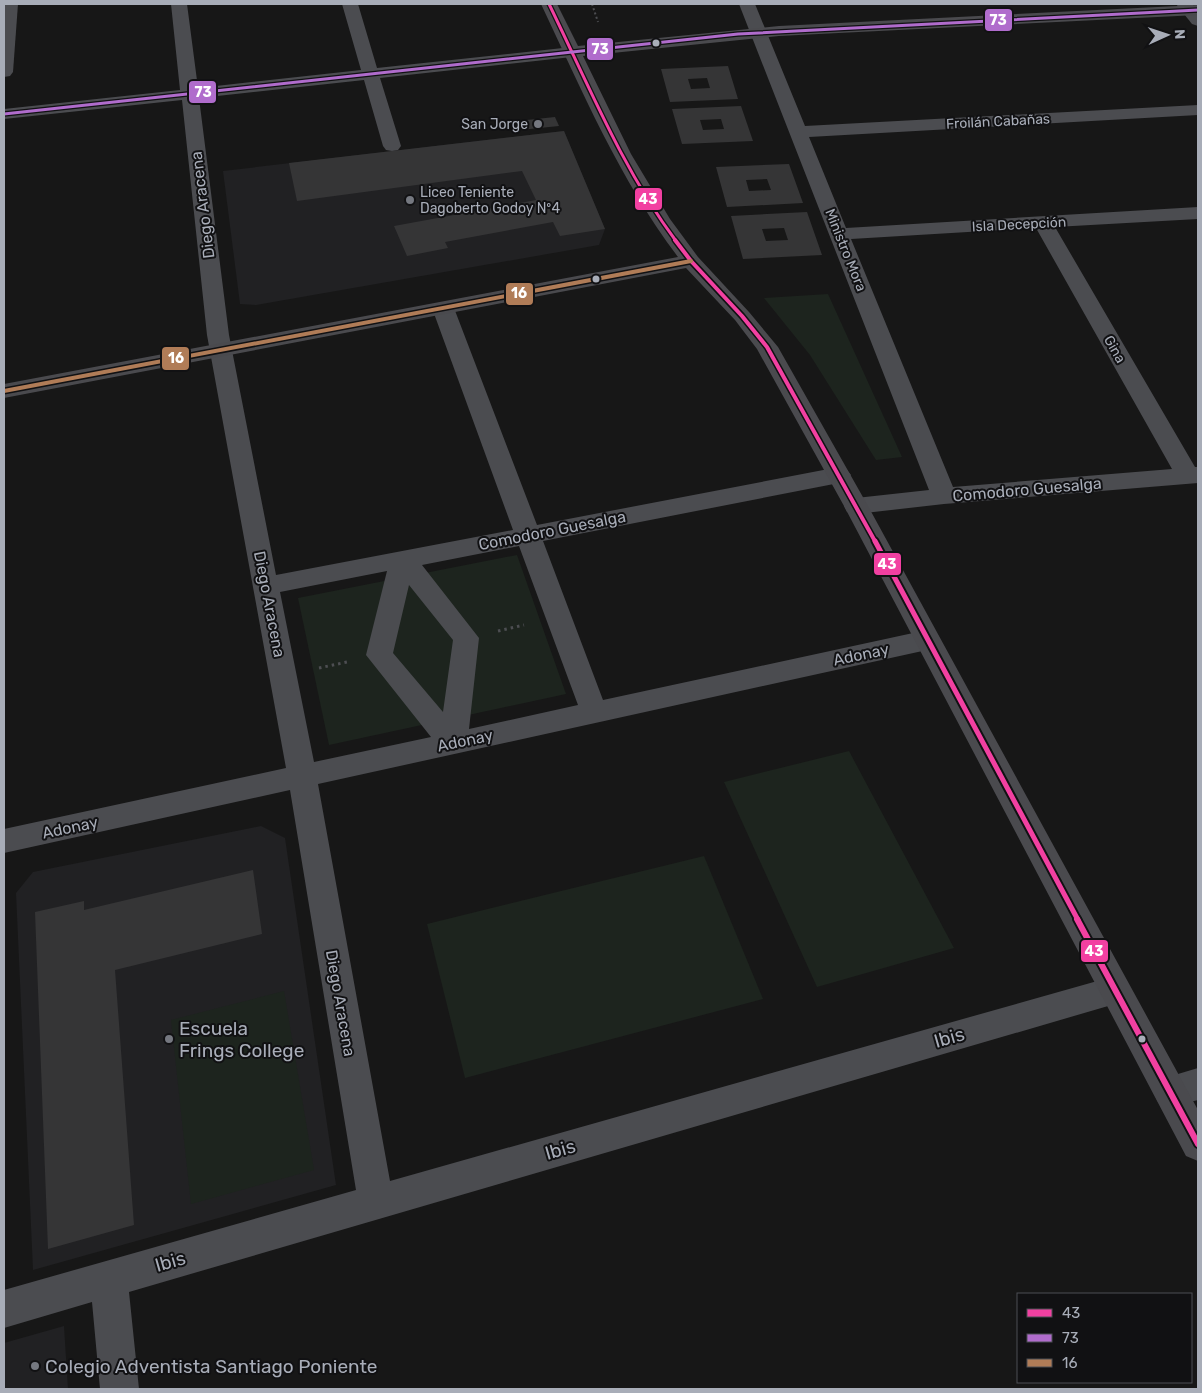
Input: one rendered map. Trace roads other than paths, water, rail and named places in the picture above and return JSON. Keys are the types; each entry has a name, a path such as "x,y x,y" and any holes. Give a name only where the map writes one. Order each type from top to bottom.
{"street":[{"path":"4,72 10,4"},
{"name":"Diego Aracena","path":"179,4 218,335 302,776 376,1202"},
{"path":"350,4 392,146"},
{"path":"549,4 631,170 661,221 691,261 767,346 856,506 1116,990 1184,1087 1198,1144"},
{"name":"Ministro Mora","path":"747,4 944,496"},
{"path":"4,114 759,32 1192,11"},
{"name":"Froilán Cabañas","path":"798,132 1198,110"},
{"name":"Isla Decepción","path":"840,234 1198,213"},
{"name":"Gina","path":"1042,222 1193,476"},
{"path":"4,391 691,261"},
{"path":"443,308 594,712"},
{"name":"Comodoro Guesalga","path":"266,586 838,476"},
{"name":"Comodoro Guesalga","path":"856,506 944,496 1193,476"},
{"path":"404,559 466,638 453,743"},
{"path":"404,559 379,655 453,743"},
{"name":"Adonay","path":"4,841 927,640"},
{"name":"Ibis","path":"4,1309 1116,990"},
{"path":"109,1279 119,1389"}],"place":[{"name":"San Jorge","path":"538,124"},
{"name":"Liceo Teniente Dagoberto Godoy Nº4","path":"410,200"},
{"name":"Escuela Frings College","path":"169,1039"},
{"name":"Colegio Adventista Santiago Poniente","path":"35,1366"}]}
